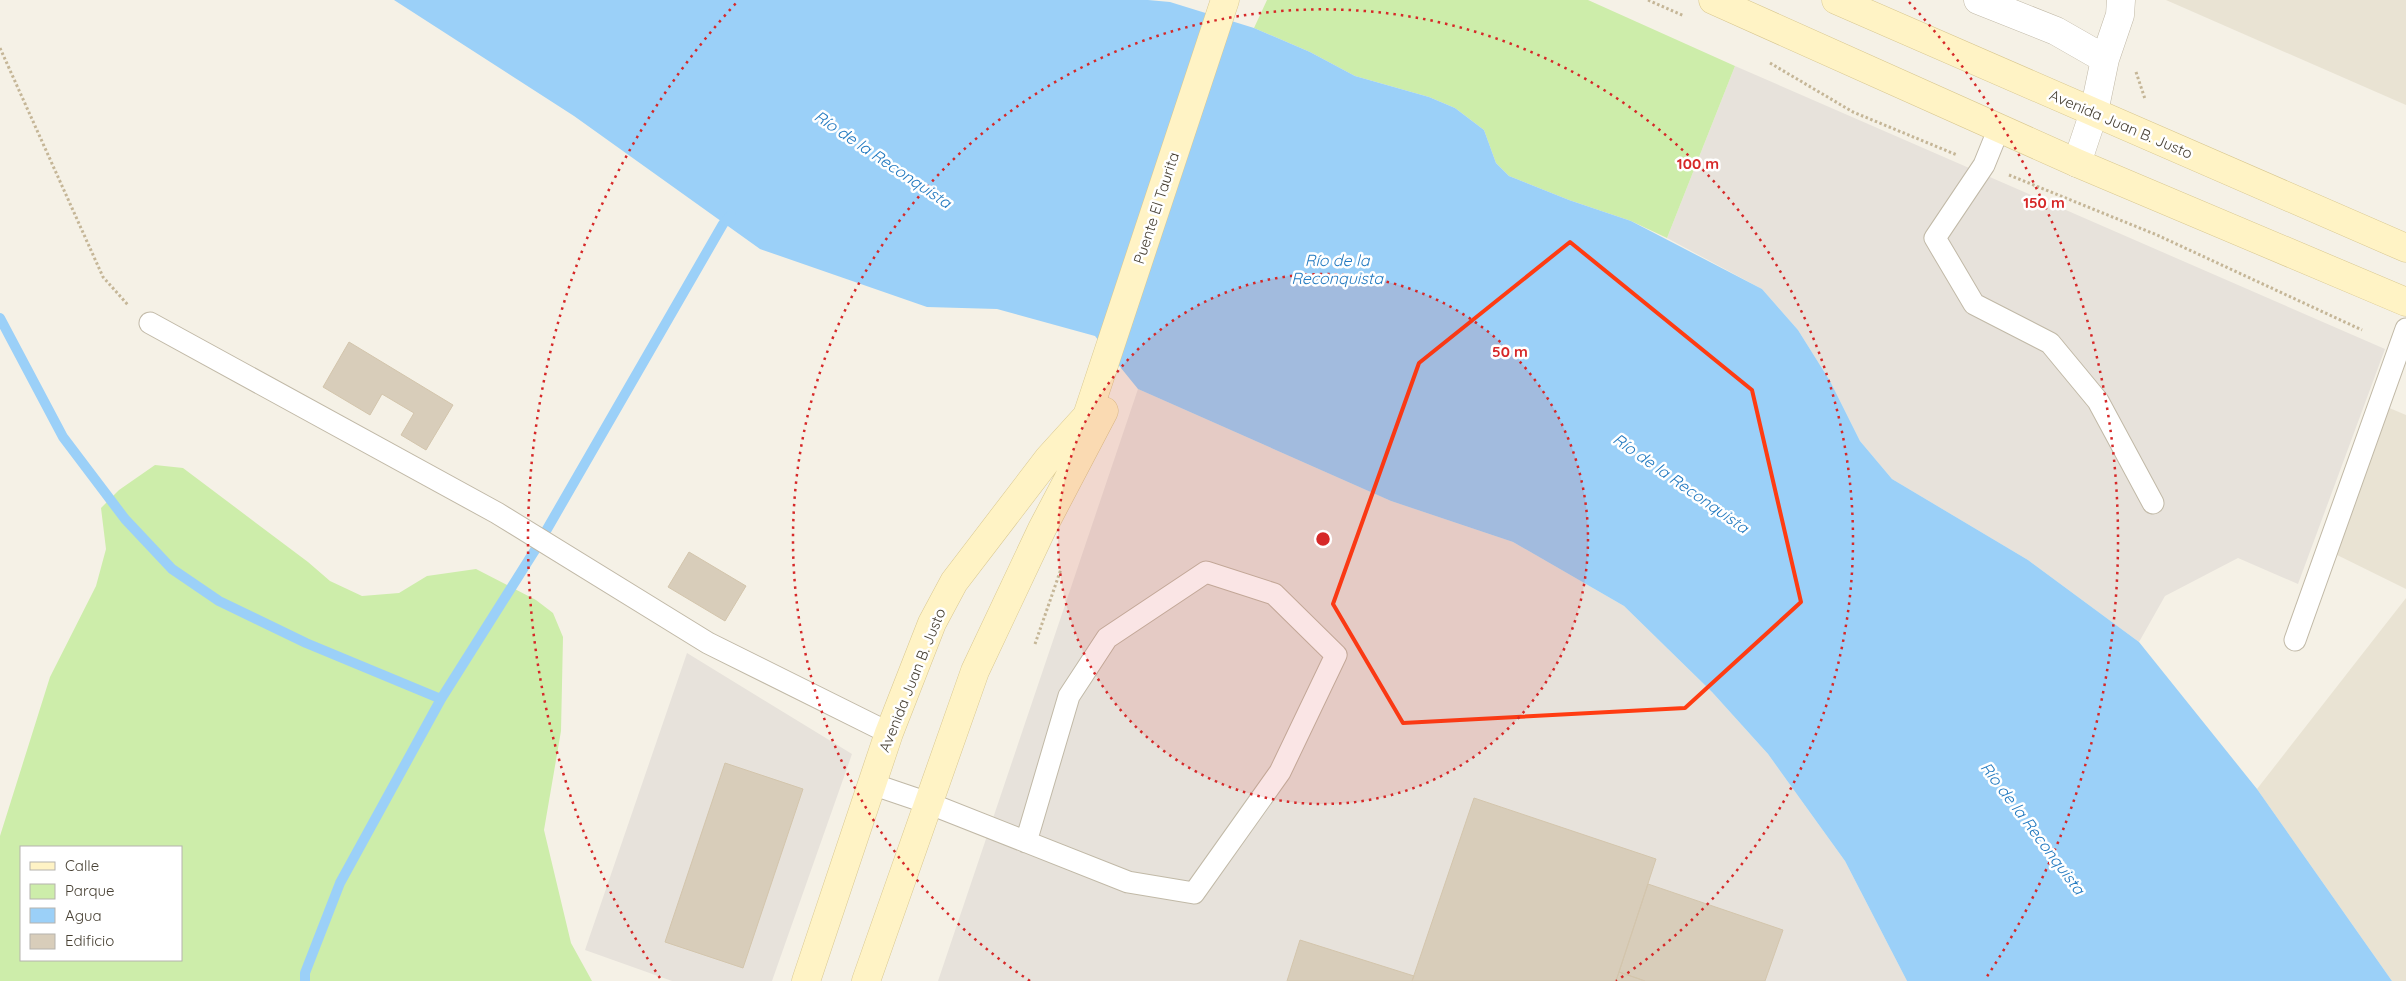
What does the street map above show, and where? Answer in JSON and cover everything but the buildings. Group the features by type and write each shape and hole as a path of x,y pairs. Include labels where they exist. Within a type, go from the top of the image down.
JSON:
{"main road":[{"name":"Puente El Taurita","path":"1094,417 1225,0"},
{"path":"866,981 976,671 1094,417 1242,0"},
{"path":"1713,0 2077,163 2406,302"},
{"name":"Avenida Juan B. Justo","path":"1836,0 2406,248"},
{"name":"Avenida Juan B. Justo","path":"806,981 889,733 932,623 954,582 1048,459 1094,417"}],"street":[{"path":"1978,0 2056,31 2105,59"},
{"path":"2077,163 2094,112 2105,59 2120,14 2121,0"}],"lane":[{"path":"2000,128 1984,165 1935,238 1974,304 2050,343 2098,401 2153,503"},
{"path":"150,323 497,513 708,643 889,733"},
{"path":"2295,640 2406,329"},
{"path":"872,784 928,803 1026,842 1128,882 1194,893 1280,772 1336,655 1274,594 1206,572 1107,638 1069,696 1026,842"}],"path":[{"path":"0,48 103,277 117,295 150,323"}],"highlighted area":[{"path":"1570,242 1752,390 1801,602 1685,708 1403,723 1333,604 1419,363"}],"shaded area":[{"path":"2166,0 2406,0 2406,105"},
{"path":"1735,66 2385,349 2298,584 2238,558 2165,596 2139,642 2028,560 1892,479 1860,441 1830,381 1798,330 1762,289 1667,238"},
{"path":"1138,389 1391,501 1513,542 1624,606 1712,692 1768,754 1845,861 1907,981 938,981"},
{"path":"2387,407 2406,415 2406,589 2333,553"},
{"path":"2406,598 2406,981 2392,981 2257,789"},
{"path":"687,653 852,754 772,981 672,981 585,950"}],"green space":[{"path":"1267,0 1588,0 1735,66 1667,238 1631,221 1569,200 1509,176 1496,163 1484,130 1455,108 1429,97 1355,76 1310,52 1254,28"},
{"path":"155,465 183,468 308,562 330,581 362,596 399,593 427,576 476,569 536,600 553,613 563,637 561,731 544,830 571,943 592,981 0,981 0,836 50,677 96,586 106,549 101,508 119,490"}],"water":[{"name":"Río de la Reconquista","path":"394,0 1148,0 1170,2 1254,28 1310,52 1355,76 1429,97 1455,108 1484,130 1496,163 1509,176 1569,200 1631,221 1762,289 1798,330 1830,381 1860,441 1892,479 2028,560 2139,642 2257,789 2392,981 1907,981 1845,861 1768,754 1712,692 1624,606 1513,542 1391,501 1138,389 1095,336 997,309 927,307 760,249 574,116"}],"waterway":[{"path":"305,981 305,973 340,883 441,699 535,550 723,224 731,215"},
{"path":"0,318 63,437 125,519 172,569 219,601 306,643 441,699"}]}
